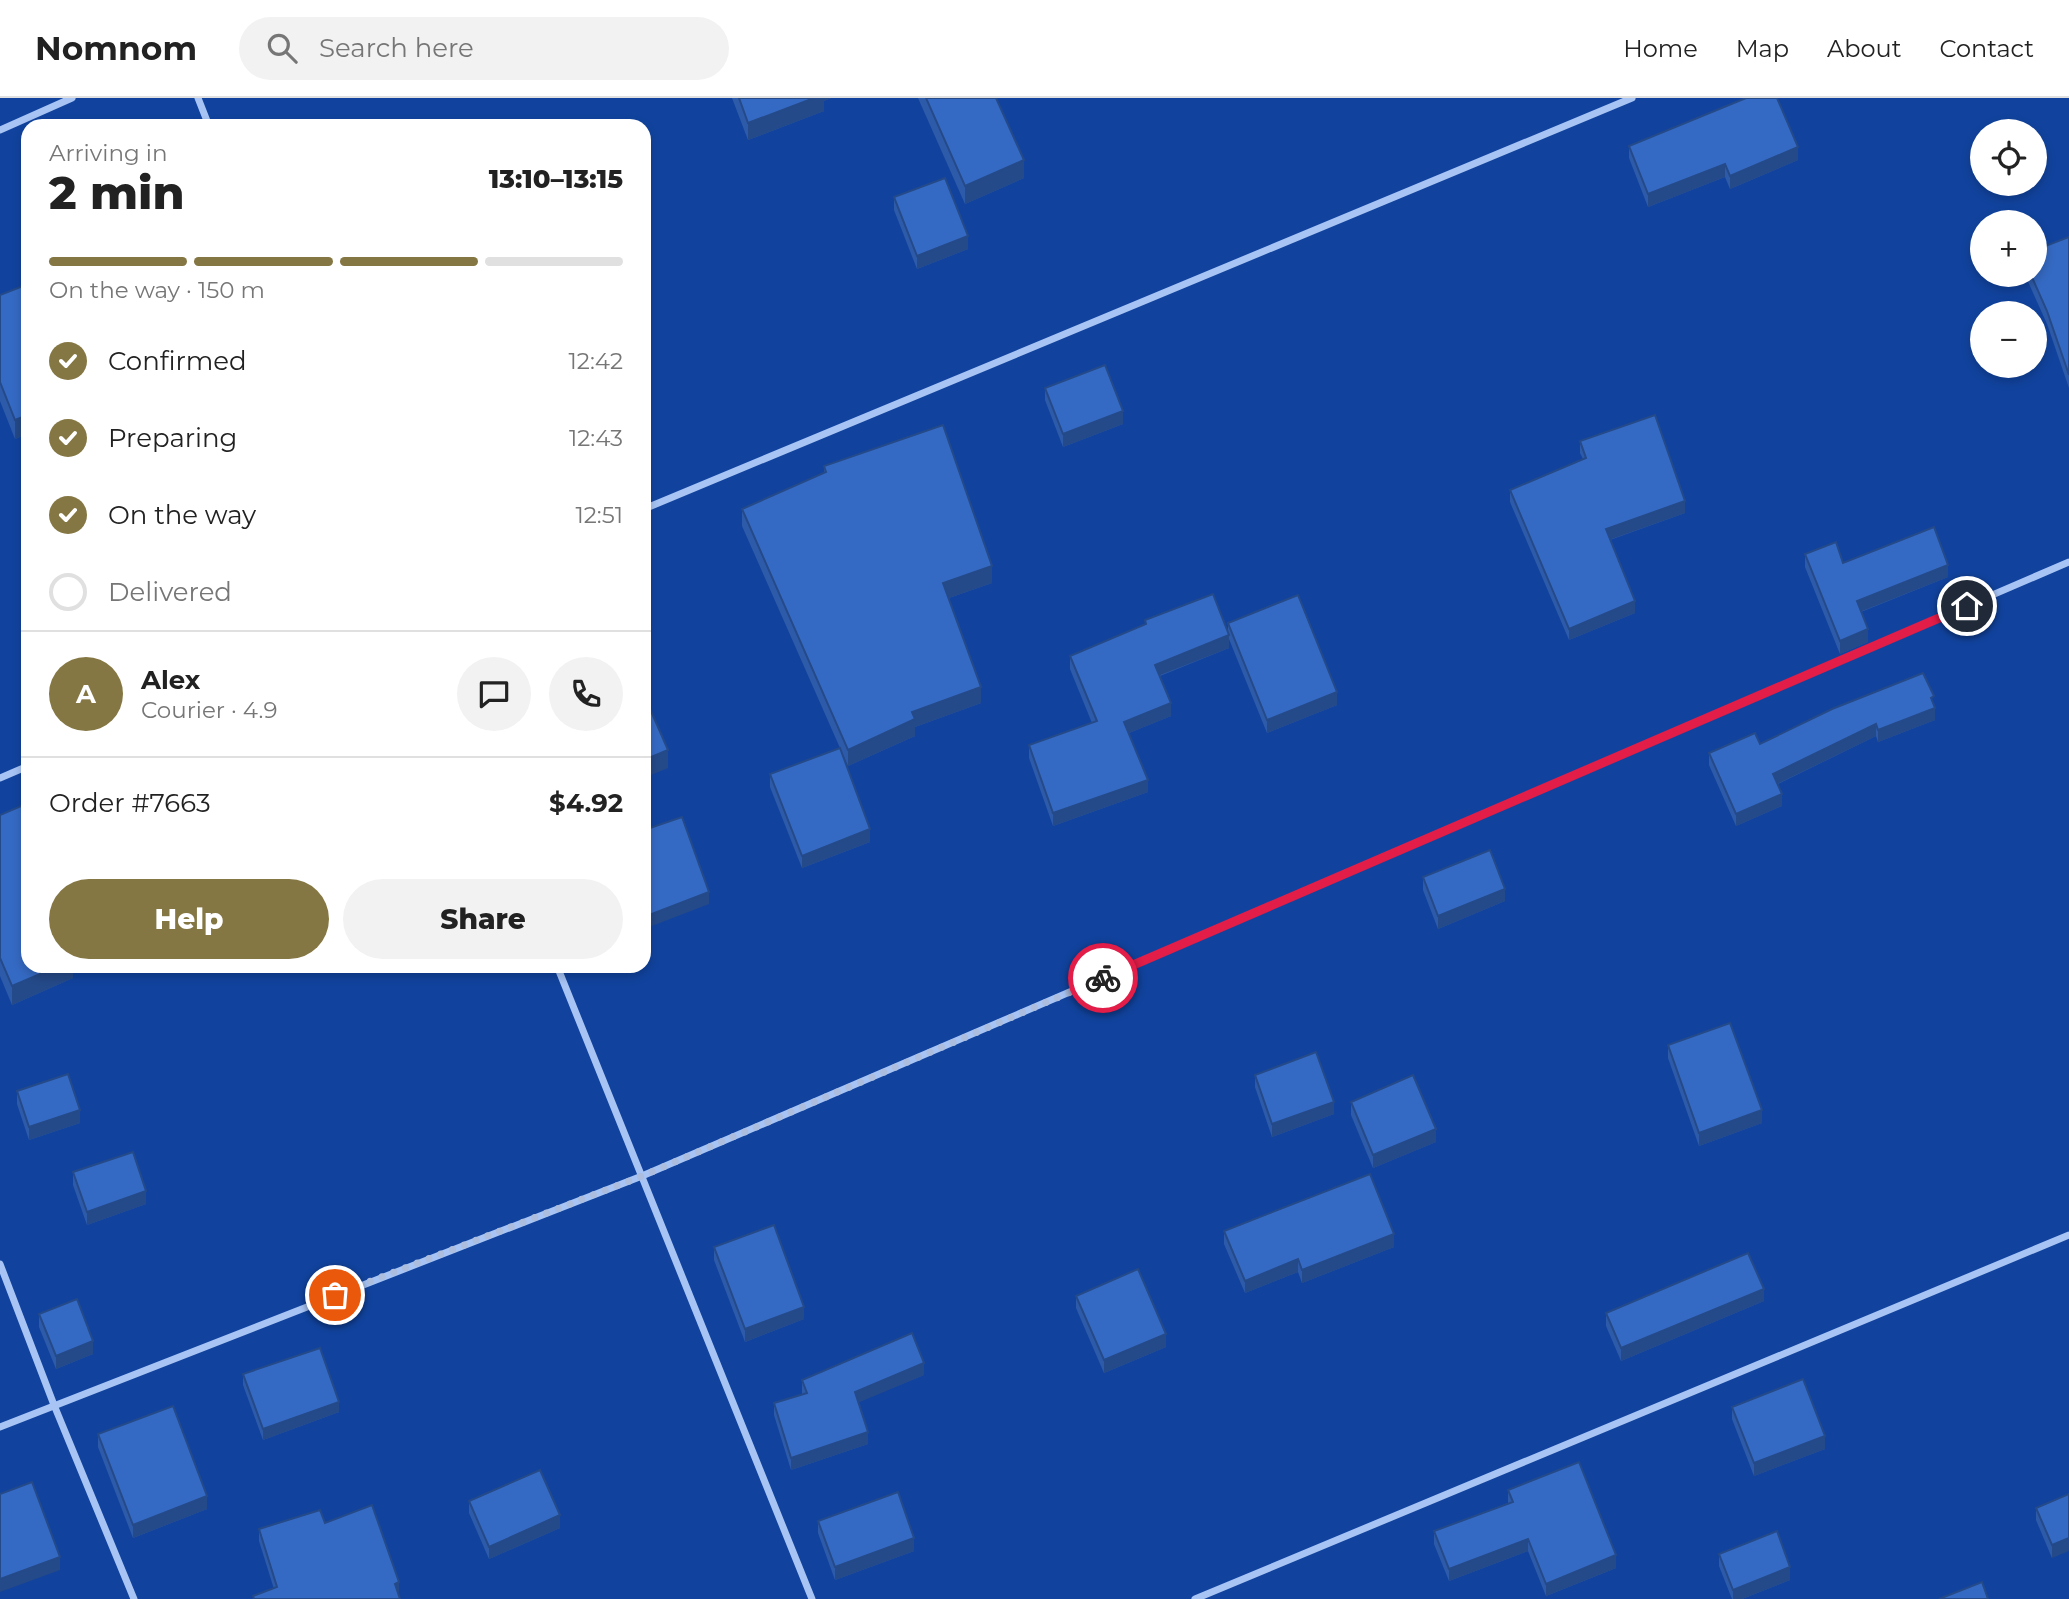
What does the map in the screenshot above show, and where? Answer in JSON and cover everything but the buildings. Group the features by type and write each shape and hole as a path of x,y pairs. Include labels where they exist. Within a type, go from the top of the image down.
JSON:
{"street":[{"path":"25,119 72,98"},
{"path":"198,98 206,119"},
{"path":"651,506 1632,98"},
{"path":"0,130 21,121"},
{"path":"0,1427 642,1176 2069,562"},
{"path":"0,778 21,769"},
{"path":"560,973 812,1599"},
{"path":"1195,1599 2069,1235"},
{"path":"0,1264 54,1405 134,1599"}],"way so far":[{"path":"335,1295 642,1176 1103,978"}],"route":[{"path":"1103,978 1967,606"}]}
